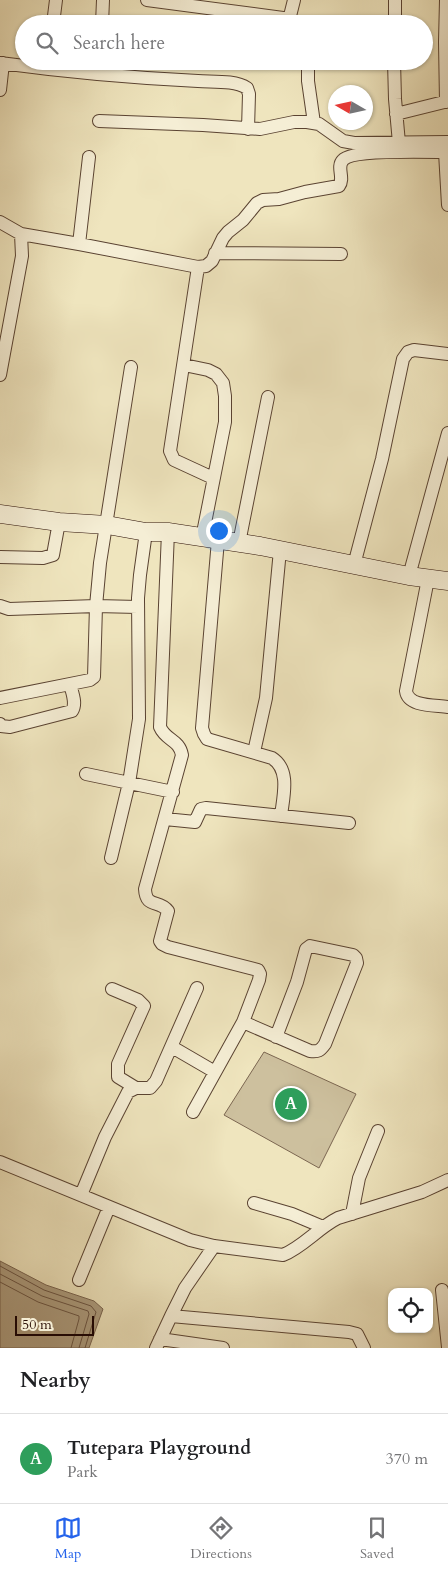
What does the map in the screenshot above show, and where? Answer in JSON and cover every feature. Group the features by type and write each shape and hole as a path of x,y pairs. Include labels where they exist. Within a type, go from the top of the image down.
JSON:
{"street":[{"path":"55,15 56,0"},
{"path":"102,15 103,0"},
{"path":"147,0 260,15"},
{"path":"290,15 294,0"},
{"path":"395,0 395,15"},
{"path":"396,114 447,101 446,0"},
{"path":"0,90 2,63 15,64"},
{"path":"118,70 243,86 247,88 248,94 248,129"},
{"path":"308,70 314,123"},
{"path":"394,70 399,144"},
{"path":"99,121 203,125 248,129 268,129 294,122 314,123 319,124 337,138 348,142 399,144 447,149"},
{"path":"447,149 448,205"},
{"path":"0,222 21,234 198,267 206,266 212,261 228,232 244,220 257,203 263,200 279,199 339,186 342,179 341,164 347,156 362,153 447,149"},
{"path":"79,244 89,157"},
{"path":"0,375 22,256 21,234"},
{"path":"215,253 341,254"},
{"path":"198,267 170,451 174,460 213,478"},
{"path":"354,565 382,459 403,359 408,352 414,350 448,354"},
{"path":"184,365 208,370 216,374 223,384 226,414 213,478 202,728 207,739 254,752 278,762 284,778 281,816"},
{"path":"0,698 90,680 94,677 96,606 100,564 132,367"},
{"path":"239,543 268,397"},
{"path":"409,576 448,433"},
{"path":"0,514 59,522 107,525 146,532 168,532 280,550 448,582"},
{"path":"0,557 43,558 53,555 59,522"},
{"path":"110,858 130,783 139,719 138,607 146,532"},
{"path":"168,532 160,727 163,734 177,744 182,756 145,889 145,897 148,901 166,908 168,911 160,941 162,944 258,970 260,974 243,1022 193,1112"},
{"path":"254,752 266,698 280,550"},
{"path":"428,579 406,691 410,700 416,703 448,707"},
{"path":"0,606 9,609 96,606 138,607"},
{"path":"0,724 1,726 10,727 72,712 74,703 70,684"},
{"path":"86,774 173,792"},
{"path":"165,819 195,822 201,808 206,808 349,823"},
{"path":"243,1022 276,1037 310,1050 316,1052 321,1050 357,963 353,955 310,946 306,949 295,987 276,1037"},
{"path":"81,1195 105,1136 128,1092 136,1088 150,1088 156,1081 197,988"},
{"path":"112,989 138,1000 144,1006 118,1064 117,1071 118,1076 136,1088"},
{"path":"172,1047 214,1072"},
{"path":"352,1214 359,1178 378,1131"},
{"path":"0,1162 175,1235 214,1246 283,1255 291,1252 338,1218 422,1192 448,1180"},
{"path":"254,1203 292,1214 323,1227"},
{"path":"79,1280 109,1207"},
{"path":"214,1246 185,1288 158,1344 223,1348"},
{"path":"442,1290 448,1347"},
{"path":"171,1316 349,1332 358,1334 364,1348"}],"shaded area":[{"path":"264,1052 356,1094 319,1168 224,1115"}],"water":[{"path":"0,1261 46,1285 94,1301 103,1309 89,1348 0,1348"}],"place":[{"name":"Tutepara Playground","path":"291,1104"}]}
